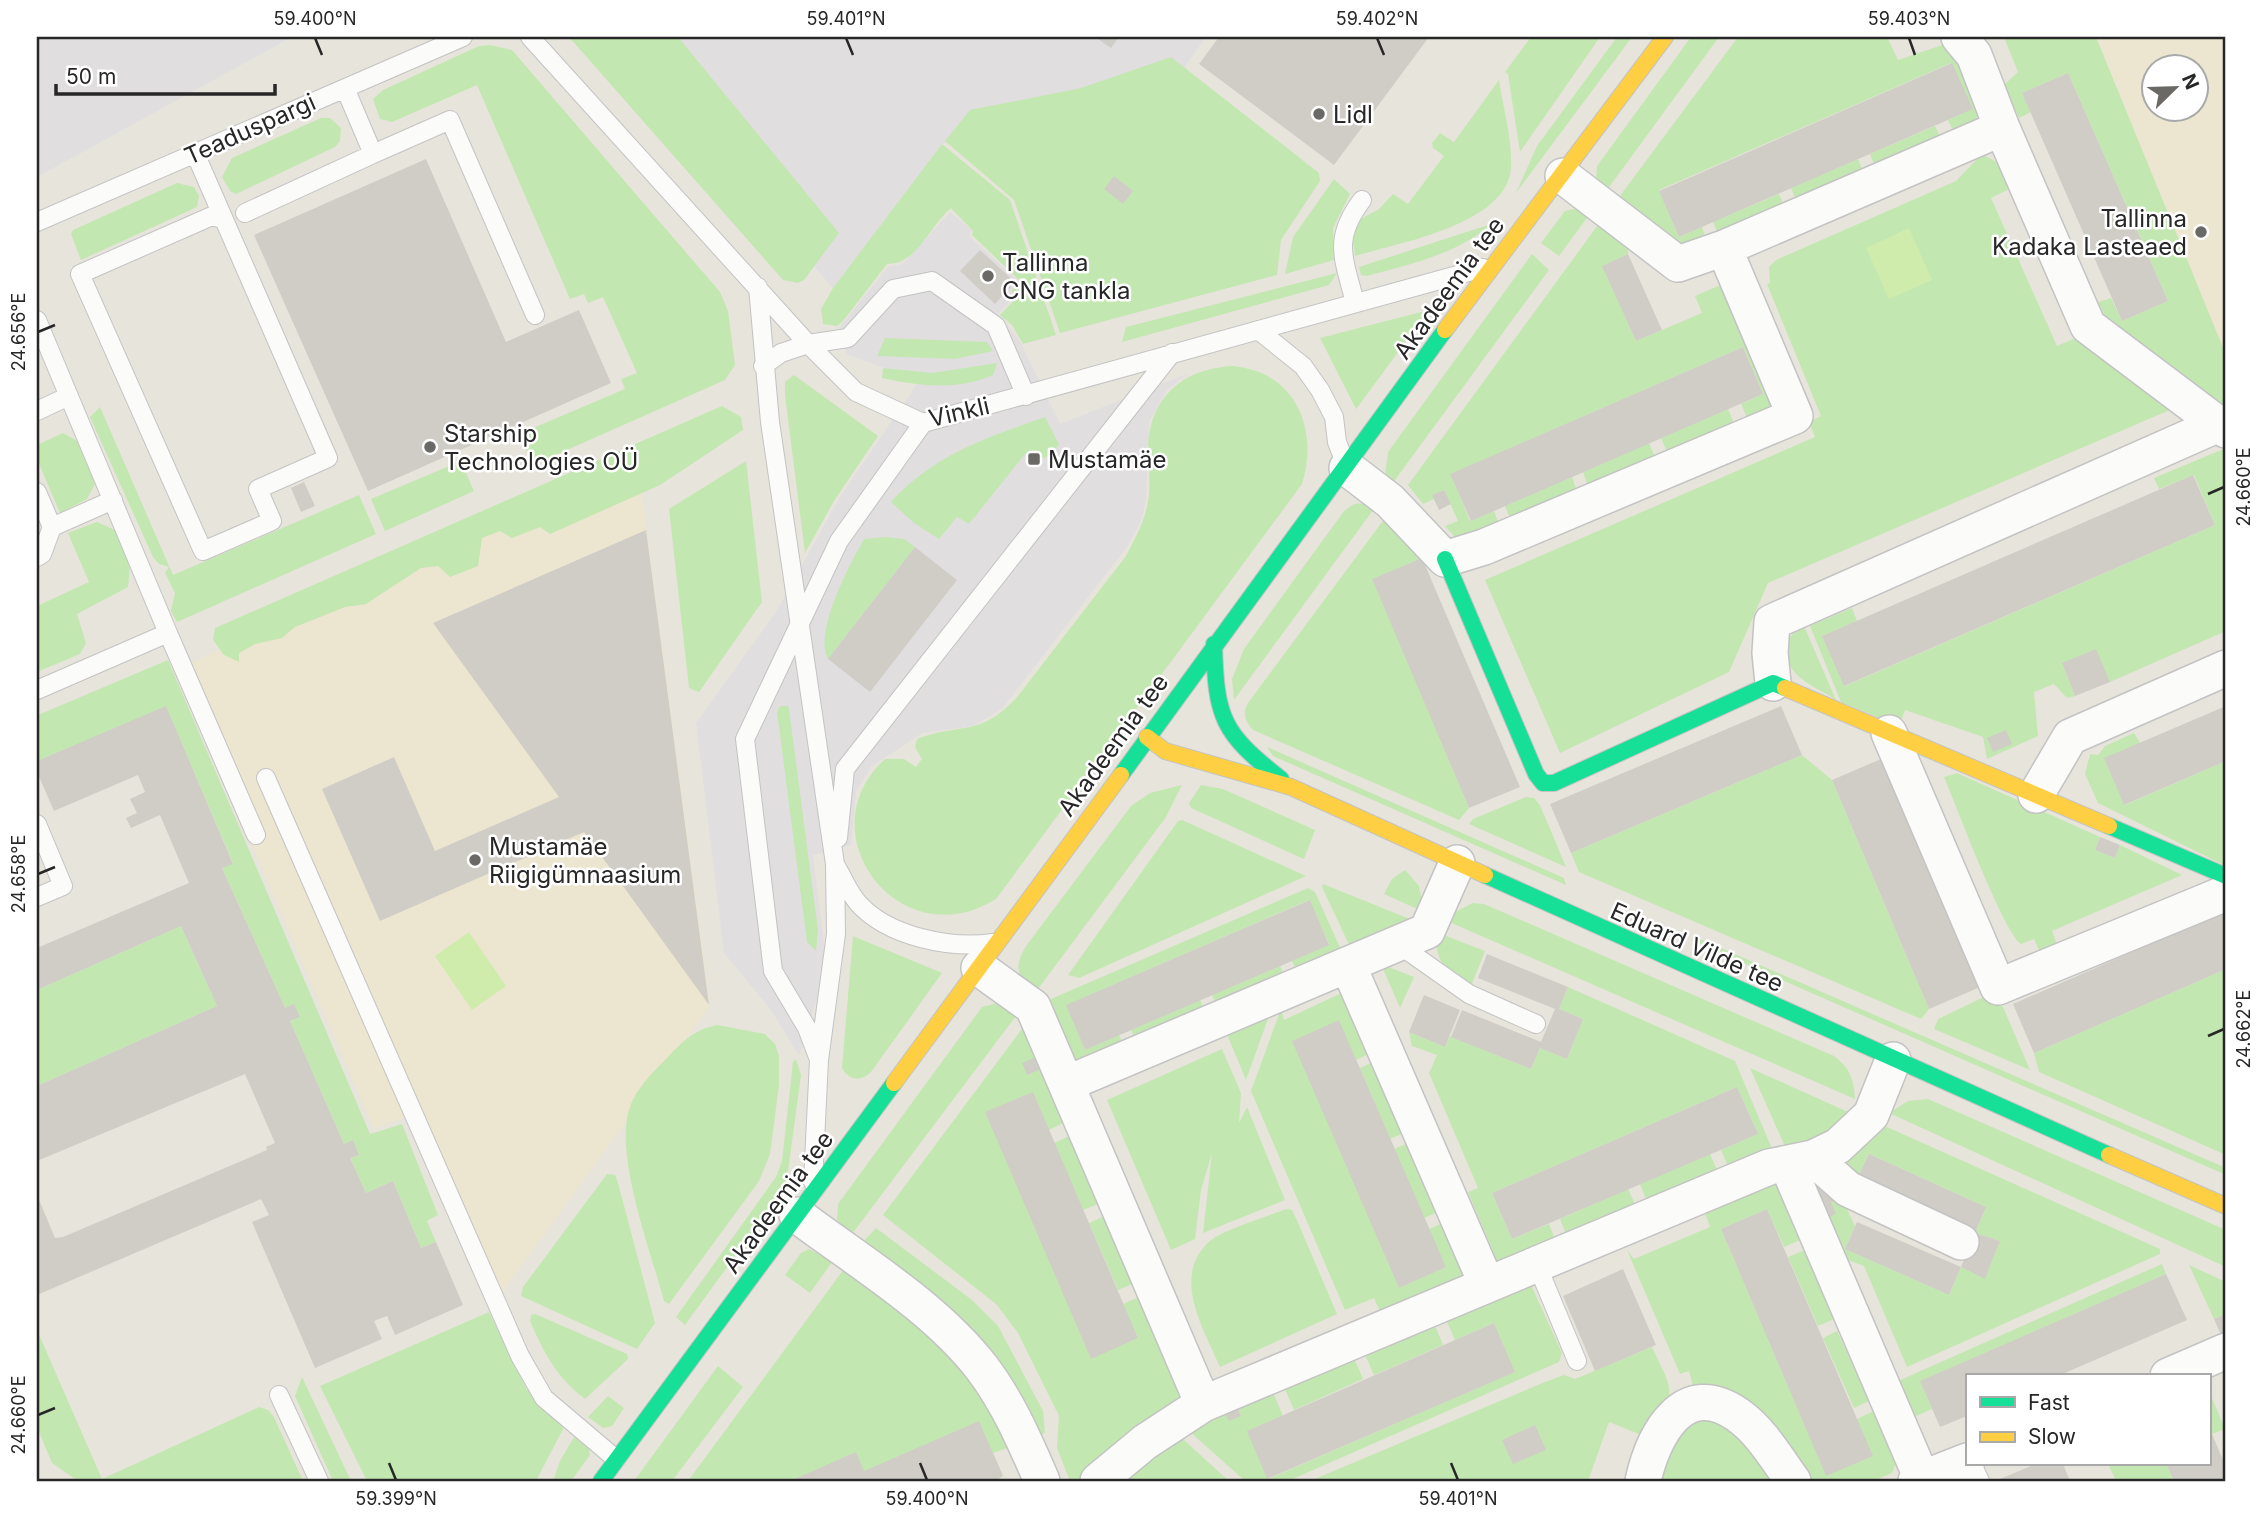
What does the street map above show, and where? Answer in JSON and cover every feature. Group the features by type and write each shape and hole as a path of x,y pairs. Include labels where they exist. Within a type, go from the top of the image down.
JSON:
{"street":[{"name":"Akadeemia tee","path":"601,1481 1214,644 1347,468 1490,267 1563,176 1664,37"},
{"path":"1773,683 1770,653 1772,622 2222,427 2088,326 2002,128 1974,55 1959,37"},
{"path":"1563,176 1678,264 1724,248 2002,128"},
{"path":"1445,559 1484,547 1795,416 1724,248"},
{"path":"1347,468 1390,501 1445,559 1536,774 1543,783 1554,783 1773,683 2226,876"},
{"path":"1214,644 1215,684 1220,720 1234,742 1291,787"},
{"path":"2036,795 2070,737 2226,668"},
{"path":"1889,733 1998,987 2226,893"},
{"name":"Eduard Vilde tee","path":"1147,737 1165,751 1291,787 1893,1060 2226,1206"},
{"path":"1066,1084 1427,931 1457,863"},
{"path":"988,955 1033,1007 1203,1404"},
{"path":"1348,965 1487,1284"},
{"path":"1098,1481 1146,1442 1203,1404 1769,1167 1800,1161 1838,1146 1871,1115 1893,1060"},
{"path":"1800,1161 1848,1189 1961,1242"},
{"path":"1800,1161 1919,1480 1966,1461"},
{"path":"805,1203 961,1343 1002,1396 1041,1481"},
{"path":"2173,1374 2226,1352"},
{"path":"1643,1481 1649,1452 1674,1412 1684,1406 1710,1404 1738,1414 1762,1439 1793,1481"}],"lane":[{"name":"Teaduspargi","path":"37,222 463,37"},
{"name":"Vinkli","path":"530,37 808,344 856,391 892,411 923,423 1490,267"},
{"path":"345,88 373,154"},
{"path":"244,213 450,120 535,315"},
{"path":"195,153 328,458 258,489 272,521 203,551 80,274 212,216 223,219"},
{"path":"1355,303 1343,242 1346,221 1362,200"},
{"path":"763,366 781,353 808,344 848,338 893,289 932,281 996,326 1027,396"},
{"path":"758,287 763,366 835,864 859,904 905,932 936,942 969,946 988,955"},
{"path":"37,320 256,835"},
{"path":"1258,330 1303,366 1320,390 1334,417 1337,442 1347,468"},
{"path":"805,1203 836,934 835,864 845,769 1172,353"},
{"path":"37,411 69,396"},
{"path":"820,1060 807,1028 773,971 745,739 839,541 923,423"},
{"path":"37,492 52,527 42,554 37,557"},
{"path":"52,527 113,500"},
{"path":"37,690 168,633"},
{"path":"266,778 520,1356 544,1398 617,1460"},
{"path":"37,824 63,886 37,897"},
{"path":"1398,944 1469,994 1536,1024"},
{"path":"1537,1265 1577,1361"},
{"path":"279,1395 319,1481"}],"shaded area":[{"path":"37,37 292,37 37,177"},
{"path":"609,37 1206,37 1184,68 982,134 942,144 833,288"},
{"name":"Tallinna Kadaka Lasteaed","path":"2096,37 2226,37 2226,355"},
{"path":"950,212 972,230 969,236 1018,281 1010,291 1015,297 998,314 1021,343 1060,424 1189,373 1167,390 1149,422 1146,499 1141,521 1126,548 1002,709 973,726 922,733 871,767 856,791 851,845 813,855 827,968 799,1055 771,1010 724,953 696,723 776,612 840,497 919,381 847,354 838,329 888,267 903,264"},
{"name":"Mustamäe Riigigümnaasium","path":"638,466 710,1006 490,1309 407,1116 374,1129 176,669"}],"green space":[{"path":"569,37 678,37 839,233 804,280 798,283 783,280"},
{"path":"1531,37 1600,37 1520,152 1508,74 1505,72"},
{"path":"1617,37 1632,37 1516,193 1537,146"},
{"path":"1691,37 1719,37 1604,194 1596,180 1597,166"},
{"path":"1738,37 1887,37 1898,60 1948,43 1956,44 1982,111 1970,125 1954,133 1948,120 1972,109 1951,63 1659,190 1679,237 1702,227 1706,239 1675,249 1614,204"},
{"path":"2004,37 2096,37 2226,355 2226,417 2109,324 2098,302 2111,298 2122,321 2168,301 2068,73 2022,93 2031,112 2019,118 2004,85 2018,72"},
{"path":"490,45 512,50 720,292 728,311 735,365 725,380 533,465 519,434 625,389 621,379 637,373 603,297 588,303 584,294 570,299 477,85 392,122 380,119 373,99 383,90 479,46"},
{"path":"1171,57 1319,173 1320,181 1281,240 1277,275 1060,333 1014,200 945,141 970,110 1081,88"},
{"path":"1499,80 1511,155 1506,186 1492,203 1473,217 1423,237 1355,256 1353,239 1359,220 1379,209 1393,194 1408,204 1444,156 1433,148 1432,143 1440,133 1454,142"},
{"path":"321,118 330,118 341,128 340,141 335,147 236,194 230,191 222,177 232,158"},
{"path":"1935,126 1940,137 1875,167 1870,154"},
{"path":"942,144 1010,200 1056,335 1023,344 1012,325 1000,315 1017,297 1011,291 1020,281 972,235 973,231 951,208 907,258 887,264 843,321 837,326 823,324 821,309 833,288"},
{"path":"1981,155 2001,166 2013,187 1991,198 2057,346 2083,335 2179,406 1768,583 1729,672 1560,753 1485,580 1815,437 1809,422 1821,416 1767,284 1770,283 1769,267 1776,260 1956,181"},
{"path":"1858,159 1863,172 1796,200 1791,188"},
{"path":"1334,179 1350,194 1333,228 1334,260 1285,274 1293,237"},
{"path":"177,183 194,187 199,196 197,207 81,260 71,234 73,230"},
{"path":"1779,194 1786,210 1718,234 1713,222"},
{"path":"1583,207 1592,211 1559,256 1541,243 1565,211"},
{"path":"1603,218 1628,246 1628,254 1603,266 1636,341 1702,313 1695,296 1730,281 1773,403 1766,413 1748,420 1741,404 1763,394 1743,347 1451,474 1470,521 1494,511 1500,527 1457,539 1445,526 1458,521 1444,490 1423,504 1408,485"},
{"path":"1491,224 1448,251 1367,276 1361,275 1359,267"},
{"path":"1909,228 1932,280 1889,299 1866,248"},
{"path":"1532,254 1549,270 1392,484 1385,474 1388,452"},
{"path":"1337,273 1329,285 1122,342 1126,327"},
{"path":"1429,310 1357,408 1356,409 1320,338"},
{"path":"885,338 987,342 993,351 955,359 877,356"},
{"path":"997,363 993,375 952,385 924,385 882,378 883,368 932,373"},
{"path":"1233,366 1273,379 1287,391 1297,407 1304,424 1307,443 1302,484 996,899 960,913 927,913 897,901 874,879 859,852 855,821 863,789 885,759 904,759 916,767 922,759 915,747 917,739 981,724 1005,709 1018,696 1126,556 1137,534 1148,503 1149,435 1159,406 1177,384 1189,377 1203,371"},
{"path":"794,375 878,436 834,501 805,553 785,395 785,382"},
{"path":"722,406 741,417 743,430 660,485 550,534 540,527 512,538 500,531 482,538 478,566 450,577 438,566 421,568 366,604 345,607 295,627 282,638 255,644 239,653 239,662 224,655 213,640 215,628"},
{"path":"100,407 173,575 359,495 376,534 177,622 171,611 175,593 165,573 169,567 159,564 153,557 90,417"},
{"path":"1728,409 1735,426 1668,454 1661,438"},
{"path":"1045,417 1059,444 1053,453 1044,458 1025,454 969,524 957,517 939,539 914,523 891,502 925,472 962,449"},
{"path":"63,433 77,441 95,484 87,499 60,513 37,459 37,445"},
{"path":"1649,443 1656,460 1589,489 1583,472"},
{"path":"2226,448 2226,631 2110,682 2062,663 2075,696 2067,698 2054,684 2034,692 2038,736 1987,759 1983,737 1905,710 1899,726 1841,702 1810,626 1852,608 1857,621 1822,636 1845,686 2215,525 2194,475 2159,489 2154,478"},
{"path":"461,461 474,491 385,531 371,499"},
{"path":"746,461 762,602 699,692 689,688 669,509"},
{"path":"1572,477 1578,494 1512,523 1505,506"},
{"path":"1367,503 1376,506 1234,700 1232,679 1244,649 1344,511 1354,504"},
{"path":"1388,514 1422,558 1373,579 1469,808 1459,820 1253,730 1245,717 1248,703"},
{"path":"97,522 115,530 130,565 128,587 77,614 86,643 80,654 37,672 37,606 89,582 68,533"},
{"path":"864,539 904,539 915,547 828,659 825,633 835,598 850,564"},
{"path":"1804,626 1836,700 1804,681 1788,661 1789,639"},
{"path":"168,660 370,1134 402,1124 438,1215 427,1221 436,1242 421,1248 393,1181 366,1193 350,1158 359,1155 353,1141 344,1144 290,1021 299,1017 294,1005 285,1008 222,868 233,863 166,707 37,761 38,715"},
{"path":"780,706 788,706 789,709 818,930 816,951 807,942 777,712"},
{"path":"2134,733 2140,743 2106,758 2125,805 2226,761 2226,866 2098,803 2085,774 2090,754 2098,755 2105,746"},
{"path":"1267,747 1564,878 1566,885 1273,756"},
{"path":"1802,755 1832,780 1929,1009 1921,1019 1579,872 1571,853"},
{"path":"1957,773 2100,837 2095,850 2115,858 2120,845 2182,875 2052,931 2060,952 2043,959 2034,939 2021,944 2003,917 1944,777"},
{"path":"1182,785 1166,817 1035,993 1019,972 1019,960 1026,946 1131,806 1150,793"},
{"path":"1201,785 1223,789 1315,830 1304,859 1191,808 1189,803"},
{"path":"1526,797 1534,798 1540,805 1566,867 1469,824 1473,819"},
{"path":"1182,820 1306,876 1079,978 1068,975 1178,821"},
{"path":"1405,870 1419,886 1424,912 1384,894 1392,879"},
{"path":"1323,884 1417,922 1352,951 1322,887"},
{"path":"1308,888 1315,892 1342,952 1299,976 1292,961 1329,944 1309,900 1067,1005 1085,1050 1119,1035 1126,1051 1074,1063 1045,1008 1051,999"},
{"path":"1473,903 1484,904 1834,1056 1850,1074 1855,1099 1447,921 1453,913"},
{"path":"181,926 217,1006 37,1086 37,990"},
{"path":"469,932 506,986 472,1010 435,956"},
{"path":"1441,934 1485,951 1471,986 1443,964 1436,942"},
{"path":"853,936 942,973 871,1072 859,1079 848,1076 842,1068"},
{"path":"1698,938 2226,1168 2226,1175 1700,944"},
{"path":"1381,964 1414,977 1400,1008"},
{"path":"1280,966 1287,981 1219,1011 1212,995"},
{"path":"2226,969 2226,1155 2039,1072 2034,1053"},
{"path":"1568,987 1735,1061 1775,1156 1731,1174 1721,1150 1758,1134 1737,1087 1492,1193 1512,1239 1549,1224 1558,1247 1498,1264 1490,1260 1493,1251 1468,1192 1478,1188 1429,1073 1437,1055 1412,1046 1409,1032 1445,1047 1450,1036 1531,1069 1540,1048 1567,1059 1583,1019 1559,1009"},
{"path":"1350,989 1377,1050 1356,1060 1339,1021 1293,1041 1400,1287 1446,1267 1429,1229 1450,1220 1470,1275 1383,1318 1374,1298 1345,1310 1251,1091 1281,1009 1284,1020"},
{"path":"1986,996 2003,1007 2030,1070 1934,1029 1938,1019"},
{"path":"1200,1000 1206,1015 1138,1045 1131,1030"},
{"path":"1001,1002 1019,1012 852,1234 837,1220 838,1204 982,1007"},
{"path":"1273,1005 1246,1080 1224,1027"},
{"path":"717,1025 765,1034 775,1044 779,1056 779,1085 770,1154 759,1181 669,1304 664,1301 636,1203 626,1149 626,1126 633,1100 650,1076 688,1038"},
{"path":"1025,1025 1071,1119 1049,1130 1091,1358 1138,1338 1123,1304 1146,1294 1183,1401 1087,1481 1070,1481 1057,1448 1059,1416 1018,1333 996,1304 883,1215"},
{"path":"1222,1049 1241,1093 1239,1123 1247,1107 1285,1200 1203,1233 1212,1153 1201,1190 1195,1239 1171,1250 1107,1100"},
{"path":"796,1059 801,1075 786,1186 685,1325 676,1317 776,1177 782,1161 793,1062"},
{"path":"1380,1059 1411,1130 1390,1139 1360,1068"},
{"path":"1750,1068 1848,1112 1844,1120 1830,1132 1787,1151"},
{"path":"1928,1099 2226,1230 2226,1267 1889,1113 1908,1101"},
{"path":"1878,1123 2160,1249 2160,1254 1907,1367 1864,1266 1834,1255 1803,1167 1836,1186 1855,1226 1845,1249 1949,1295 1961,1267 1985,1278 2000,1241 1975,1233 1986,1207 1869,1154 1857,1179 1846,1167 1850,1156"},
{"path":"1076,1133 1106,1201 1083,1210 1054,1143"},
{"path":"1415,1140 1445,1209 1424,1218 1394,1149"},
{"path":"1710,1154 1721,1179 1650,1209 1640,1184"},
{"path":"1775,1173 1809,1236 1784,1247 1767,1209 1721,1229 1826,1475 1857,1419 1882,1407 1897,1461 1892,1473 1873,1481 1801,1481 1694,1390 1689,1371 1680,1374 1627,1250 1634,1259 1710,1227 1702,1205"},
{"path":"607,1174 615,1175 618,1183 655,1323 637,1349 521,1296 523,1287"},
{"path":"1628,1189 1639,1213 1569,1242 1560,1219"},
{"path":"1286,1209 1292,1210 1296,1218 1337,1314 1220,1367 1194,1303 1192,1270 1198,1255 1216,1237"},
{"path":"1111,1213 1140,1281 1118,1290 1089,1223"},
{"path":"876,1228 972,1300 998,1326 1043,1411 1045,1432 1041,1436 861,1244"},
{"path":"809,1249 832,1262 810,1293 785,1275 801,1253"},
{"path":"1805,1250 1834,1319 1818,1326 1788,1257"},
{"path":"2162,1264 2166,1274 1921,1381 1932,1409 1905,1421 1889,1385"},
{"path":"2189,1265 2226,1282 2226,1319 2224,1315 2214,1319"},
{"path":"844,1269 923,1326 956,1358 1013,1446 993,1453 1003,1476 996,1481 688,1481"},
{"path":"1526,1282 1532,1287 1562,1353 1559,1362 1288,1481 1245,1481 1189,1431 1217,1406 1241,1416 1235,1399 1270,1385 1283,1416 1268,1479 1514,1372 1494,1323 1455,1340 1445,1317"},
{"path":"489,1312 526,1388 564,1427 536,1481 367,1481 320,1386"},
{"path":"535,1314 627,1354 628,1359 585,1399 559,1374 546,1354 530,1321 531,1315"},
{"path":"1432,1318 1443,1345 1374,1375 1362,1348"},
{"path":"37,1330 102,1479 259,1407 268,1410 274,1417 303,1481 78,1481 52,1463 37,1427"},
{"path":"1837,1331 1869,1401 1854,1408 1823,1338"},
{"path":"1652,1347 1668,1384 1668,1399 1664,1408 1646,1433 1639,1434 1609,1422 1588,1481 1310,1481 1545,1382 1564,1375 1575,1379"},
{"path":"1351,1351 1363,1379 1294,1410 1281,1380"},
{"path":"718,1366 743,1387 672,1481 634,1481"},
{"path":"302,1377 351,1481 333,1481 295,1396"},
{"path":"2210,1393 2225,1429 2212,1434 2210,1429"},
{"path":"608,1396 624,1408 612,1426 603,1428 588,1417"},
{"path":"1715,1413 1782,1481 1654,1481 1680,1425"},
{"path":"1174,1431 1229,1481 1114,1481"},
{"path":"574,1437 589,1448 590,1455 571,1481 553,1481 560,1461"},
{"path":"2109,1466 2167,1466 2174,1481 2116,1481"}],"building":[{"path":"1095,37 1119,37 1111,48"},
{"name":"Lidl","path":"1219,37 1429,37 1334,165 1199,64"},
{"path":"1952,63 1973,109 1679,237 1659,191"},
{"path":"2068,73 2168,301 2122,321 2022,93"},
{"path":"426,159 506,342 579,310 611,383 368,491 254,235"},
{"path":"1114,176 1133,191 1123,204 1104,189"},
{"name":"Tallinna CNG tankla","path":"980,250 1015,282 995,304 960,271"},
{"path":"1628,254 1662,330 1636,341 1602,266"},
{"path":"1743,347 1763,394 1471,521 1450,474"},
{"path":"2193,475 2215,525 1844,686 1822,636"},
{"path":"304,482 315,506 301,512 291,488"},
{"path":"1444,490 1451,504 1439,510 1432,495"},
{"name":"Mustamäe Riigigümnaasium","path":"646,530 709,1005 584,832 380,921 322,789 394,757 435,851 559,797 433,623"},
{"path":"915,547 957,580 870,692 828,659"},
{"path":"1422,558 1520,787 1469,808 1372,579"},
{"path":"2096,649 2110,682 2075,696 2062,663"},
{"path":"166,706 233,864 222,868 285,1008 294,1004 300,1017 290,1021 344,1144 353,1140 359,1155 350,1158 366,1193 393,1181 421,1248 436,1242 463,1305 395,1335 387,1316 374,1321 382,1339 315,1368 252,1222 269,1215 261,1199 37,1295 37,1195 55,1238 63,1237 267,1150 266,1147 275,1143 245,1074 37,1161 37,1086 217,1006 181,926 37,990 37,948 189,883 160,815 131,828 126,818 137,813 130,799 145,792 138,775 54,811 37,772 37,761"},
{"path":"1781,706 1802,755 1571,853 1550,804"},
{"path":"2226,706 2226,761 2124,805 2104,758"},
{"path":"2006,730 2012,744 1993,752 1987,738"},
{"path":"1881,759 1978,988 1929,1009 1832,780"},
{"path":"2100,837 2120,845 2115,858 2095,850"},
{"path":"1310,900 1329,945 1085,1050 1066,1005"},
{"path":"2226,911 2226,969 2034,1053 2013,1004"},
{"path":"1487,954 1568,987 1559,1009 1583,1019 1567,1059 1540,1048 1531,1069 1451,1037 1462,1010 1541,1042 1555,1009 1478,978"},
{"path":"1424,995 1460,1010 1445,1047 1409,1032"},
{"path":"1339,1020 1446,1267 1399,1288 1292,1041"},
{"path":"1034,1058 1039,1070 1027,1075 1022,1063"},
{"path":"1737,1087 1758,1134 1512,1239 1492,1193"},
{"path":"1033,1092 1138,1338 1091,1359 985,1112"},
{"path":"1869,1154 1986,1207 1975,1233 1857,1179"},
{"path":"1829,1185 1836,1200 1831,1202 1836,1214 1825,1219 1820,1207 1825,1205 1817,1190"},
{"path":"1767,1209 1873,1456 1826,1476 1721,1229"},
{"path":"1857,1222 1961,1267 1949,1295 1845,1249"},
{"path":"1975,1233 2000,1241 1985,1279 1961,1267"},
{"path":"1623,1269 1656,1345 1595,1371 1563,1296"},
{"path":"2166,1274 2187,1320 2063,1374 1966,1374 1966,1416 1940,1427 1920,1381"},
{"path":"2224,1315 2226,1332 2221,1335 2214,1319"},
{"path":"1494,1323 1515,1372 1267,1479 1247,1431"},
{"path":"1236,1404 1241,1416 1229,1421 1224,1410"},
{"path":"979,1421 1003,1476 993,1481 790,1481 856,1452 864,1471"},
{"path":"1535,1425 1546,1450 1513,1464 1502,1440"},
{"path":"2210,1429 2226,1467 2226,1481 2174,1481 2167,1466 2210,1466"},
{"path":"2031,1466 2064,1466 2070,1481 1995,1481"}],"traffic: fast":[{"path":"1121,775 1445,330"},
{"path":"1445,559 1536,774 1543,783 1554,783 1773,683 1785,688"},
{"path":"1214,644 1217,690 1226,722 1246,749 1281,779"},
{"path":"2109,826 2226,876"},
{"path":"1485,875 2109,1155"},
{"path":"601,1481 894,1083"}],"traffic: slow":[{"path":"1445,330 1665,37"},
{"path":"1785,688 2109,826"},
{"path":"1147,737 1165,751 1291,787 1485,875"},
{"path":"894,1083 1121,775"},
{"path":"2109,1155 2226,1206"}],"place":[{"name":"Lidl","path":"1319,114"},
{"name":"Tallinna Kadaka Lasteaed","path":"2201,232"},
{"name":"Tallinna CNG tankla","path":"988,276"},
{"name":"Starship Technologies OÜ","path":"430,447"},
{"name":"Mustamäe","path":"1034,459"},
{"name":"Mustamäe Riigigümnaasium","path":"475,860"}]}
